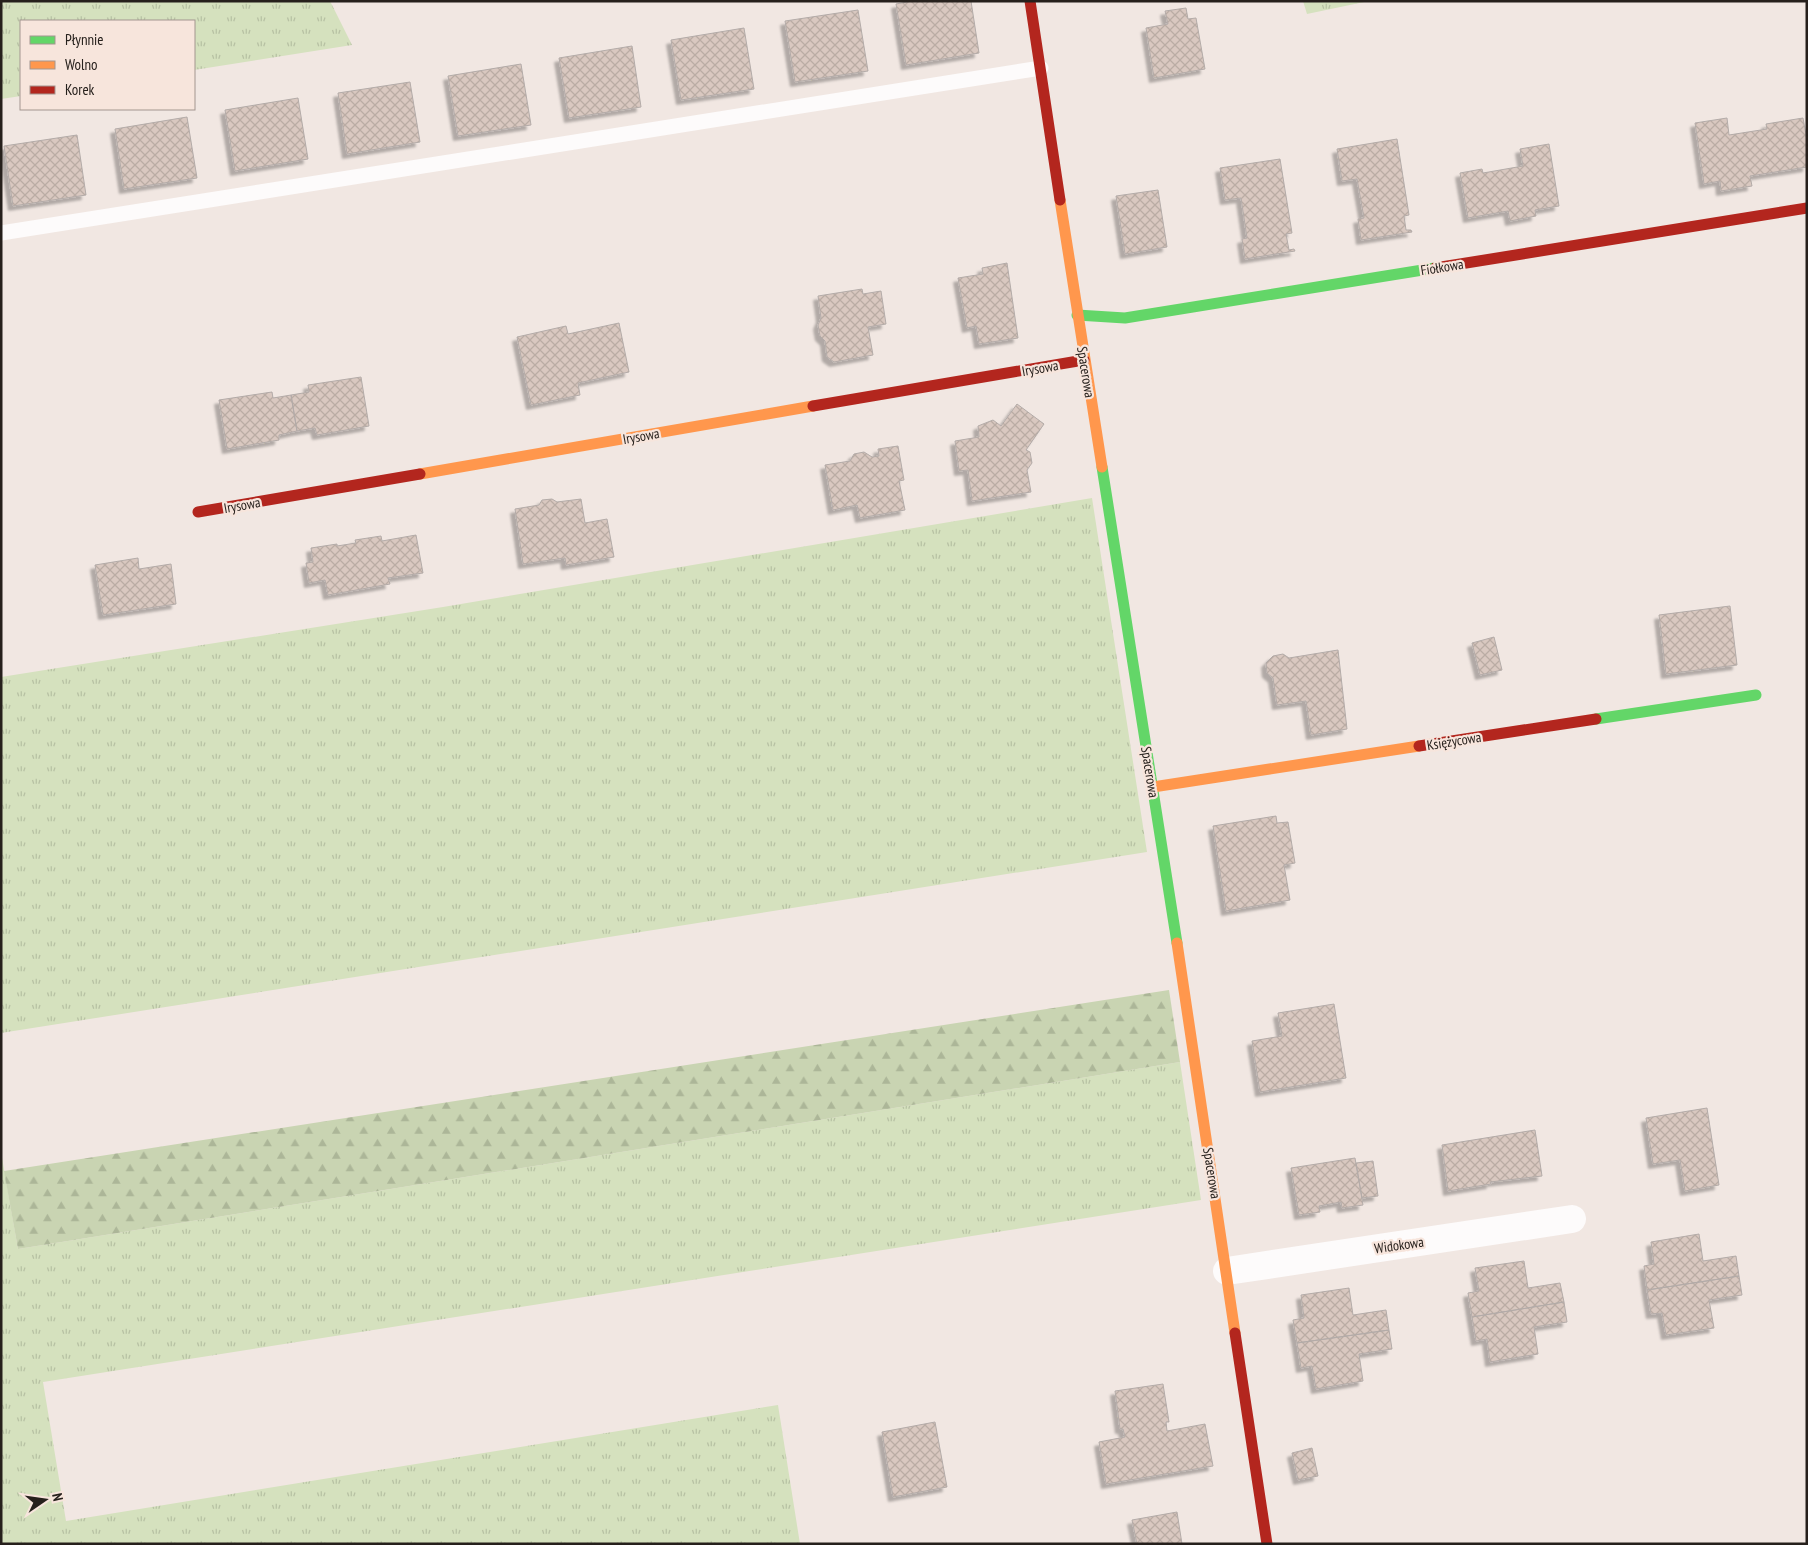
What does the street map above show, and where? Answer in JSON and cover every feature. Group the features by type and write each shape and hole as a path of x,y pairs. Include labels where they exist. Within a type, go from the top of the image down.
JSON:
{"street":[{"name":"Spacerowa","path":"1030,1 1084,360 1153,787 1267,1544"},
{"name":"Fiołkowa","path":"1077,315 1125,318 1807,208"},
{"name":"Irysowa","path":"198,512 1084,360"},
{"name":"Księżycowa","path":"1153,787 1756,696"},
{"name":"Widokowa","path":"1227,1270 1572,1219"}],"lane":[{"path":"1,233 1041,68"}],"green space":[{"path":"1,1 330,1 352,45 195,70 195,20 20,20 20,96 1,99"},
{"path":"1303,1 1369,1 1307,14"},
{"path":"1092,498 1147,852 1,1033 1,677 443,607"},
{"path":"1169,990 1180,1062 18,1249 4,1171"},
{"path":"1180,1062 1201,1200 43,1382 66,1521 778,1405 800,1544 1,1544 1,1152 18,1249"}],"building":[{"path":"912,1 971,1 979,53 906,65 896,4"},
{"path":"1186,8 1188,19 1196,18 1205,69 1154,78 1146,28 1168,24 1165,11"},
{"path":"858,10 868,71 795,82 785,21"},
{"path":"744,28 754,89 681,100 671,40"},
{"path":"632,46 641,107 569,118 559,58"},
{"path":"521,64 531,125 458,136 448,76"},
{"path":"410,82 420,142 347,154 338,93"},
{"path":"298,98 308,159 235,171 225,110"},
{"path":"187,117 197,178 124,189 115,129"},
{"path":"1727,118 1729,135 1767,129 1766,124 1803,118 1807,140 1807,167 1750,176 1752,186 1721,191 1720,181 1704,184 1695,123"},
{"path":"77,135 86,195 13,206 4,146"},
{"path":"1397,139 1409,215 1404,216 1406,230 1411,230 1412,232 1361,240 1358,219 1364,218 1357,179 1342,181 1337,149"},
{"path":"1549,144 1559,206 1535,210 1536,216 1510,221 1508,211 1468,218 1460,173 1482,169 1483,173 1523,166 1520,149"},
{"path":"1280,159 1292,233 1286,234 1289,250 1294,249 1295,251 1245,259 1242,239 1247,238 1241,198 1225,200 1220,168"},
{"path":"1158,190 1167,247 1125,254 1116,196"},
{"path":"1007,263 1018,338 979,344 976,326 967,328 958,278 983,274 982,268"},
{"path":"862,289 863,294 881,291 886,324 868,327 873,355 834,362 827,357 825,341 820,336 818,325 821,318 818,296"},
{"path":"619,323 629,372 578,383 580,395 531,405 517,337 566,326 568,334"},
{"path":"361,377 369,426 317,435 315,428 297,431 291,395 309,392 308,385"},
{"path":"272,392 273,398 291,395 297,431 279,435 279,440 227,449 219,400"},
{"path":"1017,404 1044,424 1026,450 1030,452 1032,463 1027,470 1031,492 972,501 968,470 959,471 955,441 979,437 978,426 993,420 1001,426"},
{"path":"898,446 904,480 899,481 905,510 860,518 857,505 833,510 825,465 850,461 854,454 864,452 872,457 879,456 878,449"},
{"path":"552,499 557,502 581,499 585,523 607,519 614,557 566,565 565,558 523,564 515,509 539,505 542,500"},
{"path":"416,535 423,573 388,578 390,584 328,595 325,580 309,583 306,563 313,562 311,548 356,543 355,540 381,536 382,541"},
{"path":"138,558 139,569 171,564 176,604 103,615 95,565"},
{"path":"1730,606 1737,665 1666,674 1659,615"},
{"path":"1494,637 1502,670 1480,675 1472,643"},
{"path":"1338,650 1347,729 1311,735 1306,701 1277,705 1273,678 1267,673 1266,663 1273,656 1283,654 1289,658"},
{"path":"1276,816 1277,823 1288,822 1295,863 1284,865 1290,900 1226,911 1213,826"},
{"path":"1334,1004 1346,1078 1260,1092 1252,1041 1282,1036 1278,1013"},
{"path":"1707,1108 1719,1185 1685,1191 1680,1160 1653,1164 1646,1118"},
{"path":"1535,1130 1542,1176 1490,1182 1491,1184 1448,1191 1442,1145"},
{"path":"1355,1158 1363,1205 1342,1208 1341,1202 1319,1206 1320,1212 1299,1215 1291,1168"},
{"path":"1373,1161 1378,1196 1362,1198 1356,1163"},
{"path":"1699,1234 1703,1261 1736,1256 1739,1276 1647,1290 1644,1266 1654,1264 1651,1242"},
{"path":"1524,1261 1528,1288 1560,1283 1564,1302 1472,1317 1468,1293 1479,1291 1475,1268"},
{"path":"1739,1276 1742,1295 1709,1300 1714,1328 1666,1335 1662,1313 1651,1314 1647,1290"},
{"path":"1349,1288 1353,1315 1386,1310 1389,1330 1297,1343 1293,1320 1304,1318 1301,1295"},
{"path":"1564,1302 1567,1322 1534,1327 1538,1354 1490,1362 1487,1339 1476,1341 1472,1317"},
{"path":"1389,1330 1392,1349 1359,1354 1363,1381 1316,1389 1312,1366 1301,1368 1297,1343"},
{"path":"1163,1384 1169,1422 1166,1422 1167,1431 1205,1424 1213,1466 1106,1484 1099,1442 1125,1437 1123,1429 1120,1429 1115,1391"},
{"path":"935,1422 947,1487 893,1497 882,1432"},
{"path":"1312,1448 1318,1476 1298,1480 1292,1453"},
{"path":"1177,1512 1182,1544 1137,1544 1132,1520"}],"traffic: fast":[{"path":"1077,315 1125,318 1435,268"},
{"path":"1102,467 1177,943"},
{"path":"1596,719 1756,695"}],"traffic: slow":[{"path":"1060,200 1102,467"},
{"path":"420,474 813,406"},
{"path":"1153,787 1419,746"},
{"path":"1177,943 1235,1333"}],"traffic: jam":[{"path":"1030,1 1060,200"},
{"path":"1435,268 1807,208"},
{"path":"813,406 1084,360"},
{"path":"198,512 420,474"},
{"path":"1419,746 1596,719"},
{"path":"1235,1333 1267,1544"}]}
